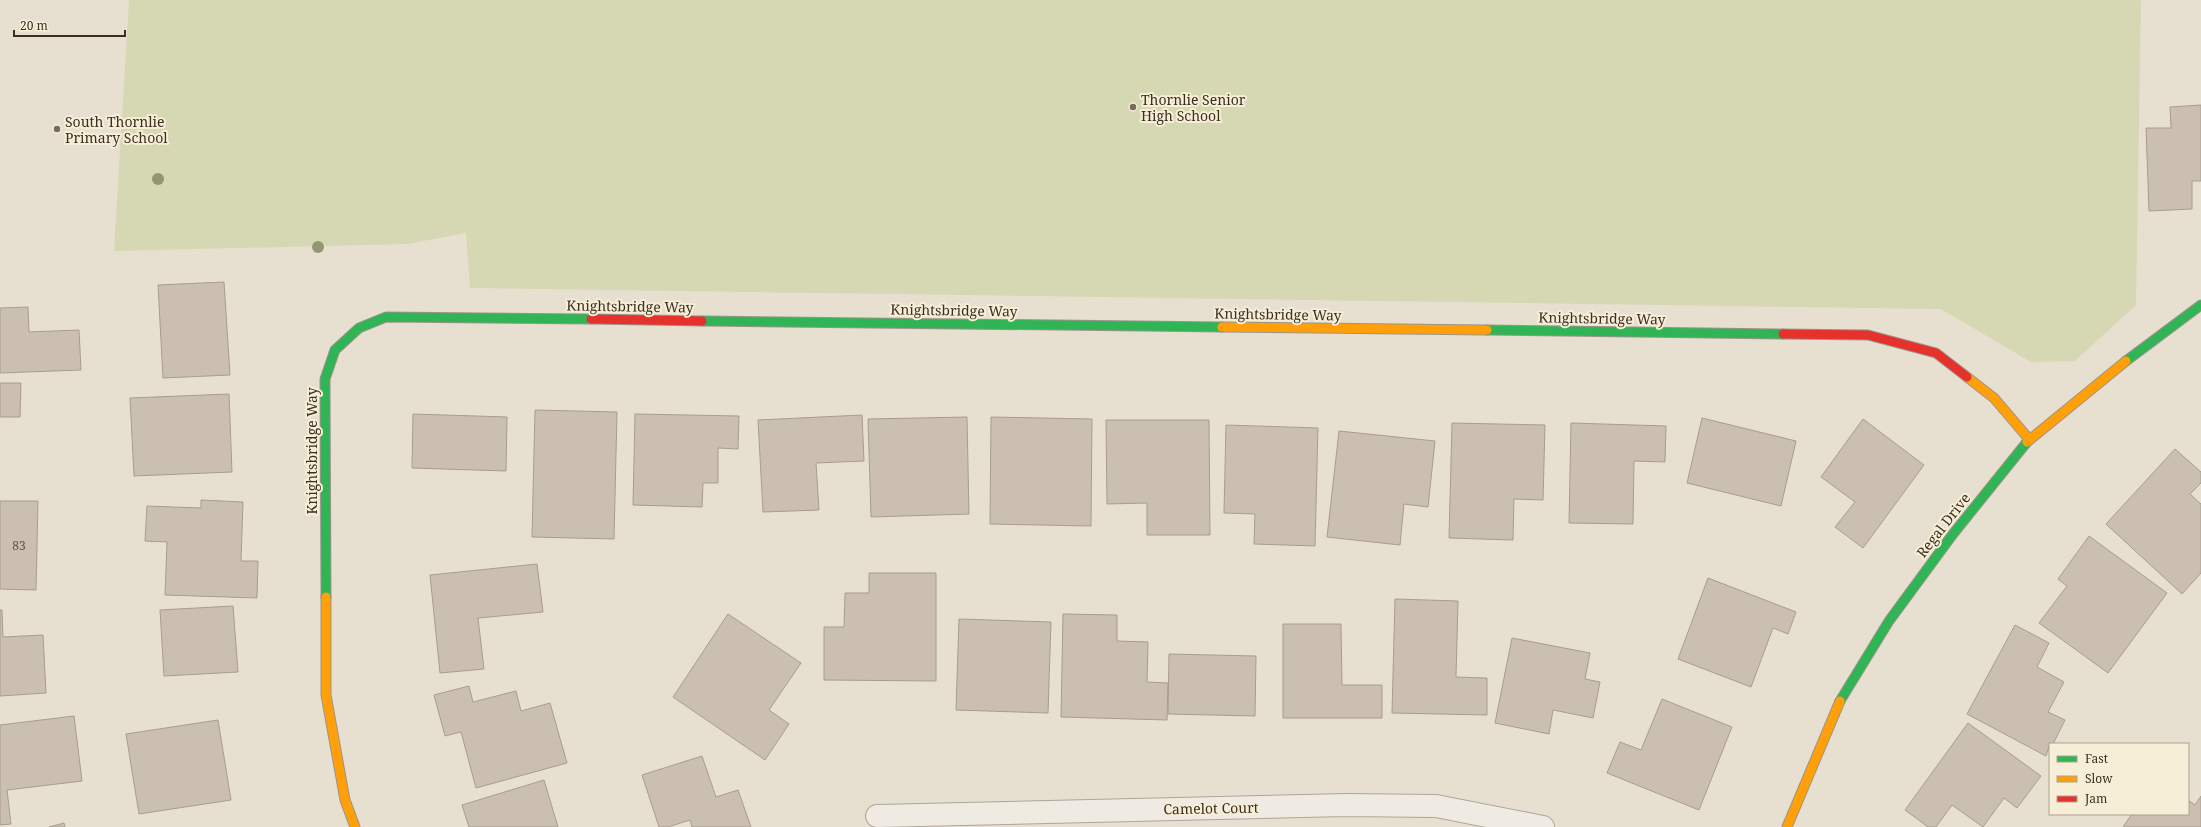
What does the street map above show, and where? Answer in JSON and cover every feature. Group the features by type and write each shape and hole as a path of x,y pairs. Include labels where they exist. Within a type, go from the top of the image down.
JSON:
{"street":[{"name":"Regal Drive","path":"1787,827 1835,709 1889,621 1953,534 2029,439 2134,354 2201,305"},
{"name":"Knightsbridge Way","path":"355,827 345,800 326,695 324,379 335,350 359,328 386,317 1868,335 1936,353 1994,398 2029,439"},
{"name":"Camelot Court","path":"877,816 1338,805 1436,806 1543,827"}],"green space":[{"name":"Thornlie Senior High School","path":"129,0 2141,0 2136,305 2075,361 2031,362 1941,309 470,288 466,233 407,244 114,251"}],"building":[{"path":"2201,105 2201,181 2192,181 2192,209 2149,211 2146,128 2171,128 2170,107"},
{"path":"224,282 230,375 163,378 158,285"},
{"path":"28,307 29,332 79,330 81,370 0,373 0,308"},
{"path":"0,383 21,383 20,417 0,417"},
{"path":"229,394 232,472 134,476 130,398"},
{"path":"535,410 617,412 614,539 532,537"},
{"path":"413,414 507,417 506,471 412,468"},
{"path":"635,414 739,416 738,449 718,448 718,483 703,483 702,507 633,505"},
{"path":"862,415 864,461 816,463 819,510 763,512 758,420"},
{"path":"967,417 969,514 871,517 868,419"},
{"path":"991,417 1092,419 1091,526 990,524"},
{"path":"1702,418 1796,441 1781,506 1687,483"},
{"path":"1863,419 1924,465 1863,548 1835,527 1855,502 1821,477"},
{"path":"1106,420 1209,420 1210,535 1147,535 1147,503 1107,504"},
{"path":"1452,423 1545,425 1543,500 1514,499 1513,540 1449,538"},
{"path":"1571,423 1666,426 1665,462 1634,461 1633,524 1569,523"},
{"path":"1226,425 1318,428 1315,546 1254,544 1255,514 1224,513"},
{"path":"1339,431 1435,441 1428,507 1404,504 1400,545 1327,537"},
{"path":"2175,449 2201,472 2201,483 2190,494 2201,504 2201,573 2182,594 2106,524"},
{"path":"201,500 243,502 241,561 258,561 257,598 165,595 167,542 145,541 147,506 201,508"},
{"path":"0,501 38,501 36,590 0,589"},
{"path":"2089,536 2167,593 2108,673 2039,623 2067,586 2058,579"},
{"path":"537,564 543,612 478,618 484,669 440,673 430,575"},
{"path":"869,573 936,573 936,681 824,680 824,627 844,627 845,593 869,593"},
{"path":"1708,578 1796,612 1788,634 1773,628 1751,687 1678,659"},
{"path":"1395,599 1458,601 1456,677 1487,678 1487,715 1392,713"},
{"path":"233,606 238,672 164,676 160,610"},
{"path":"0,610 2,610 3,637 43,635 46,693 0,696"},
{"path":"728,614 801,663 769,710 789,724 765,760 673,697"},
{"path":"1063,614 1117,615 1117,641 1148,642 1147,682 1168,683 1167,720 1061,717"},
{"path":"959,619 1051,622 1048,713 956,710"},
{"path":"1283,624 1341,624 1342,685 1382,685 1382,718 1283,718"},
{"path":"2015,625 2049,643 2037,667 2064,682 2048,712 2065,720 2054,743 2049,743 2046,756 1967,714"},
{"path":"1512,638 1590,653 1585,679 1600,682 1593,718 1553,710 1549,734 1495,723"},
{"path":"1169,654 1256,656 1255,716 1168,714"},
{"path":"469,686 473,702 516,691 521,711 550,703 567,763 476,788 461,732 445,736 434,695"},
{"path":"1662,699 1732,727 1699,810 1607,773 1620,742 1641,750"},
{"path":"74,716 82,781 7,790 11,824 0,825 0,725"},
{"path":"218,720 231,800 139,814 126,734"},
{"path":"1968,723 2041,776 2017,808 2004,798 1983,827 1952,805 1936,827 1928,827 1905,810"},
{"path":"702,756 716,797 738,790 751,827 692,827 690,820 668,827 659,827 642,775"},
{"path":"544,780 558,827 469,827 462,805"},
{"path":"2201,796 2201,827 2123,827 2131,815 2189,815 2189,801 2195,805"},
{"path":"64,823 65,827 49,827"}],"traffic: fast":[{"path":"2126,361 2201,305"},
{"path":"326,597 325,379 335,350 359,328 386,317 591,319"},
{"path":"702,321 1222,327"},
{"path":"1487,330 1783,334"},
{"path":"1840,701 1889,621 1953,534 2027,442"}],"traffic: slow":[{"path":"1222,327 1487,330"},
{"path":"2027,442 2126,361"},
{"path":"1967,377 1994,398 2029,439"},
{"path":"326,597 326,695 345,800 355,827"},
{"path":"1787,827 1840,701"}],"traffic: jam":[{"path":"591,319 702,321"},
{"path":"1783,334 1868,335 1936,353 1967,377"}],"place":[{"name":"Thornlie Senior High School","path":"1133,107"},
{"name":"South Thornlie Primary School","path":"57,129"}]}
